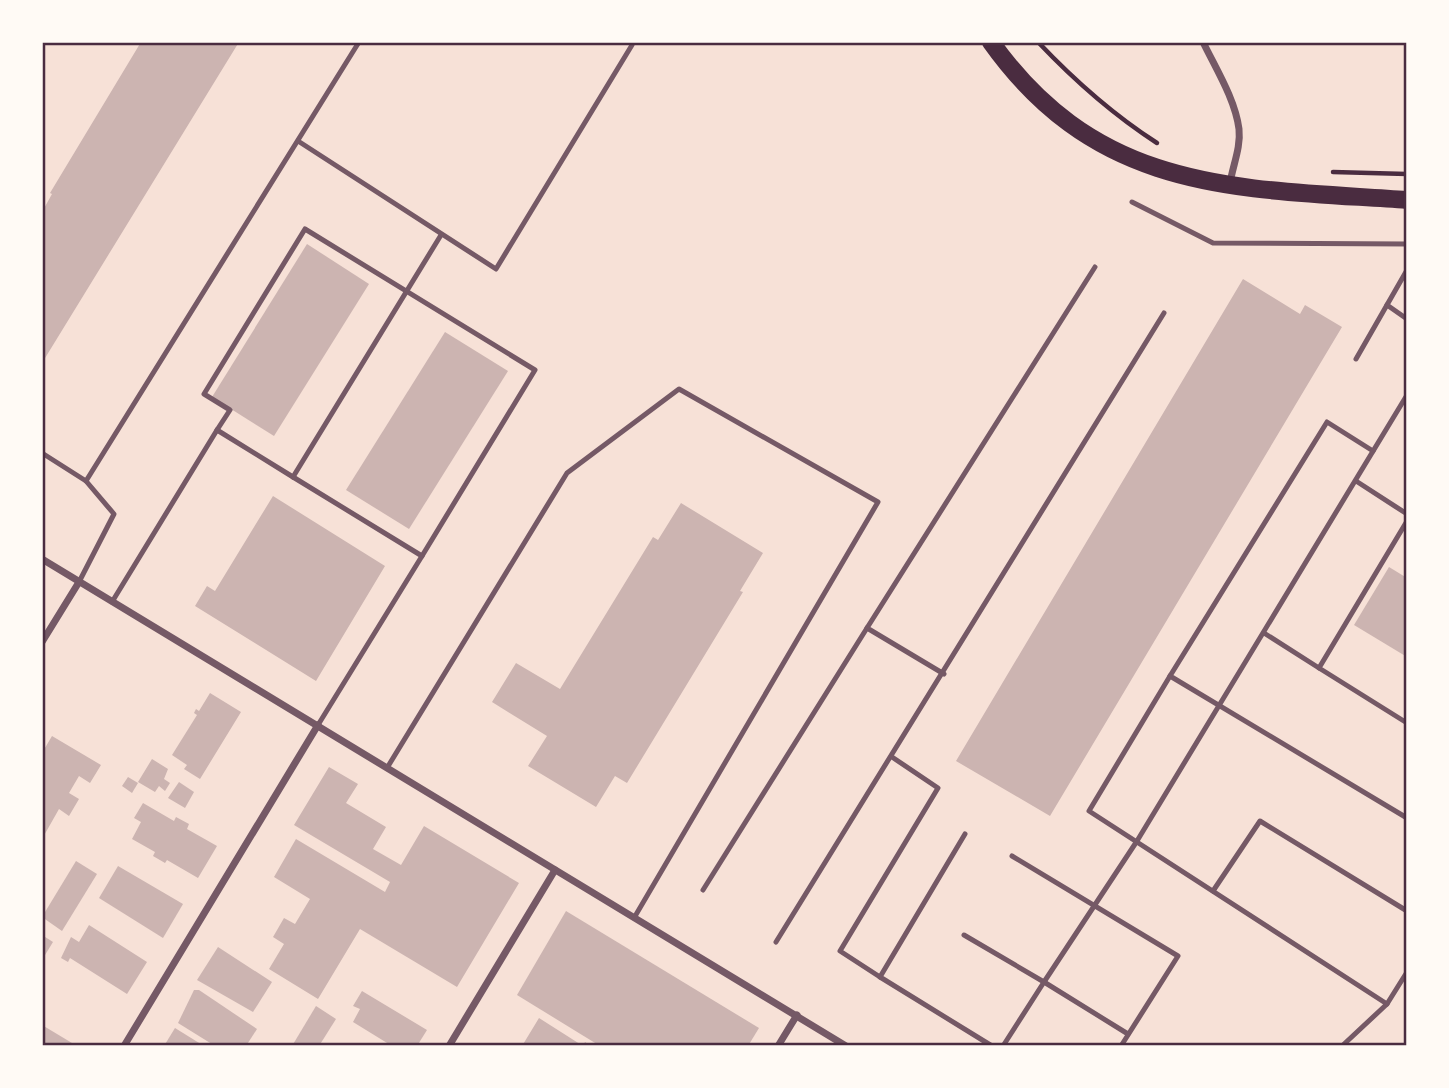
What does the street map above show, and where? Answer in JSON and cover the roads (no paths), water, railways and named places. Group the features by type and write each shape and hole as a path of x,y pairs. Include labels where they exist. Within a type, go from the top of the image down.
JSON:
{"main road":[{"path":"991,42 1024,82 1115,152 1179,176 1230,187 1407,200"}],"street":[{"path":"1203,42 1234,108 1239,130 1238,153 1230,187"},
{"path":"42,559 846,1046"},
{"path":"42,642 79,582"},
{"path":"124,1046 318,725"},
{"path":"449,1046 555,870"},
{"path":"778,1046 797,1015"}],"lane":[{"path":"86,481 359,42"},
{"path":"298,141 496,270 632,45 630,42"},
{"path":"1132,202 1213,243 1407,243"},
{"path":"112,602 230,410 204,394 305,229 536,370 318,725"},
{"path":"293,477 441,235"},
{"path":"703,890 1095,267"},
{"path":"1356,359 1407,270"},
{"path":"1387,305 1407,318"},
{"path":"776,942 944,674 1164,313"},
{"path":"387,768 567,473 679,389 878,502 634,918"},
{"path":"1003,1046 1138,841 1407,395"},
{"path":"1373,451 1326,422 1089,811 1387,1004"},
{"path":"217,430 422,555"},
{"path":"42,453 86,481 114,514 79,582"},
{"path":"1356,481 1407,513"},
{"path":"1319,668 1407,521"},
{"path":"867,628 944,674"},
{"path":"1264,633 1407,723"},
{"path":"1170,676 1407,818"},
{"path":"892,757 938,788 839,951 992,1046"},
{"path":"1213,891 1260,821 1407,911"},
{"path":"880,977 965,834"},
{"path":"1012,856 1178,956 1121,1046"},
{"path":"964,935 1128,1034"},
{"path":"1342,1046 1387,1004 1407,972"}]}
